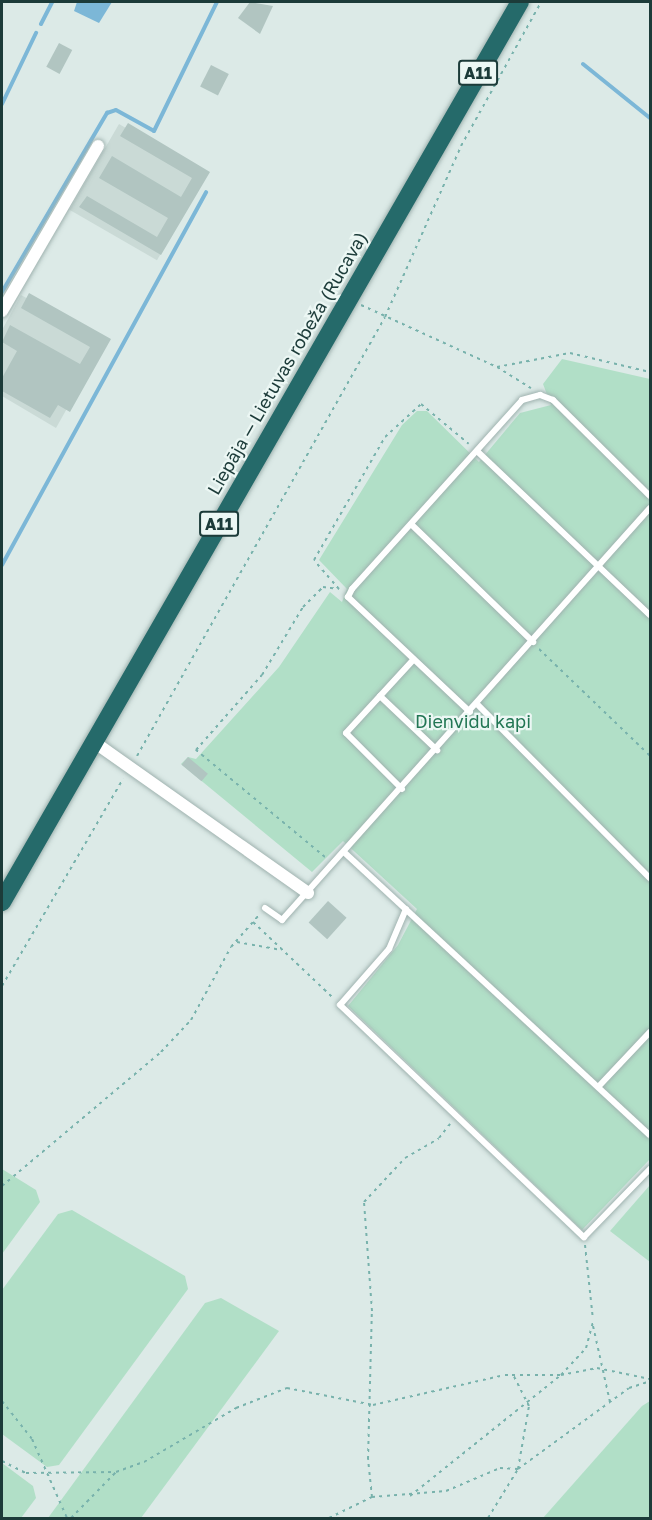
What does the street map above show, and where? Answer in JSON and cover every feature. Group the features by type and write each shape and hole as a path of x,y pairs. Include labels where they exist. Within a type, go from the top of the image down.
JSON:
{"highway":[{"name":"Liepāja — Lietuvas robeža (Rucava)","path":"2,902 520,2"}],"street":[{"path":"2,311 98,146"},
{"path":"94,742 308,893"}],"lane":[{"path":"470,712 348,597 411,524 478,452 511,410 540,395 553,400 651,496"},
{"path":"478,452 651,615"},
{"path":"265,908 282,920 478,705 651,508"},
{"path":"411,524 532,642"},
{"path":"402,789 346,733 414,659"},
{"path":"380,696 437,750"},
{"path":"478,705 651,878"},
{"path":"345,853 600,1084 651,1135"},
{"path":"406,909 389,949 340,1005 584,1237 651,1169"},
{"path":"600,1084 651,1032"}],"path":[{"path":"2,986 131,766 385,317 461,146 541,2"},
{"path":"349,298 425,338 454,344 464,353 497,367 540,395"},
{"path":"497,367 570,353 651,372"},
{"path":"348,597 314,560 366,468 405,416 421,404 434,410 478,452"},
{"path":"334,864 257,806 196,750 262,675 303,607 323,586 339,589"},
{"path":"532,642 651,756"},
{"path":"2,1186 161,1052 200,1006 236,942 265,908"},
{"path":"253,922 340,1005"},
{"path":"236,942 256,942 283,951"},
{"path":"372,1497 368,1459 373,1404 364,1202 396,1166 439,1138 456,1116"},
{"path":"584,1237 593,1321 610,1402"},
{"path":"410,1496 482,1436 529,1406 586,1348 593,1321"},
{"path":"2,1461 26,1473 116,1472 144,1462 236,1408 287,1388 373,1404 513,1375 561,1375 602,1368 651,1380"},
{"path":"488,1518 518,1469 529,1406 513,1375"},
{"path":"329,1518 372,1497 410,1496 446,1491 500,1468 518,1469 610,1402 651,1380"},
{"path":"2,1401 33,1439 45,1472 69,1518 116,1472"}],"shaded area":[{"path":"119,124 206,174 157,260 70,210"},
{"path":"21,295 105,341 56,428 2,396 2,330"}],"green space":[{"name":"Dienvidu kapi","path":"562,359 650,379 650,1159 582,1230 348,1006 398,945 417,909 343,841 312,872 181,764 188,757 196,759 279,667 330,592 342,602 347,589 319,560 402,425 417,411 427,411 479,462 520,413 551,405 543,384"},
{"path":"2,1169 36,1190 40,1202 2,1254"},
{"path":"650,1185 650,1262 610,1231"},
{"path":"72,1210 185,1276 188,1289 59,1465 47,1467 2,1434 2,1290 58,1214"},
{"path":"221,1298 279,1331 141,1518 48,1518 205,1303"},
{"path":"650,1401 650,1518 543,1518 642,1406"},
{"path":"2,1463 33,1486 36,1498 21,1518 2,1518"}],"water":[{"path":"77,2 112,2 99,23 74,11"}],"building":[{"path":"250,2 273,6 260,34 238,18"},
{"path":"59,43 72,50 60,74 46,67"},
{"path":"211,65 229,74 218,95 200,86"},
{"path":"128,123 210,172 161,255 79,207 87,196 157,237 168,218 99,178 112,156 181,197 192,178 120,136"},
{"path":"29,293 111,339 70,412 58,405 50,418 2,391 2,378 17,351 2,342 10,325 80,364 90,347 21,308"},
{"path":"188,757 208,774 201,781 182,765"},
{"path":"328,901 347,918 327,939 309,923"}],"waterway":[{"path":"41,24 52,2"},
{"path":"2,292 107,113 116,110 154,131 217,2"},
{"path":"2,104 36,33"},
{"path":"583,64 650,118"},
{"path":"2,565 206,192"}]}
